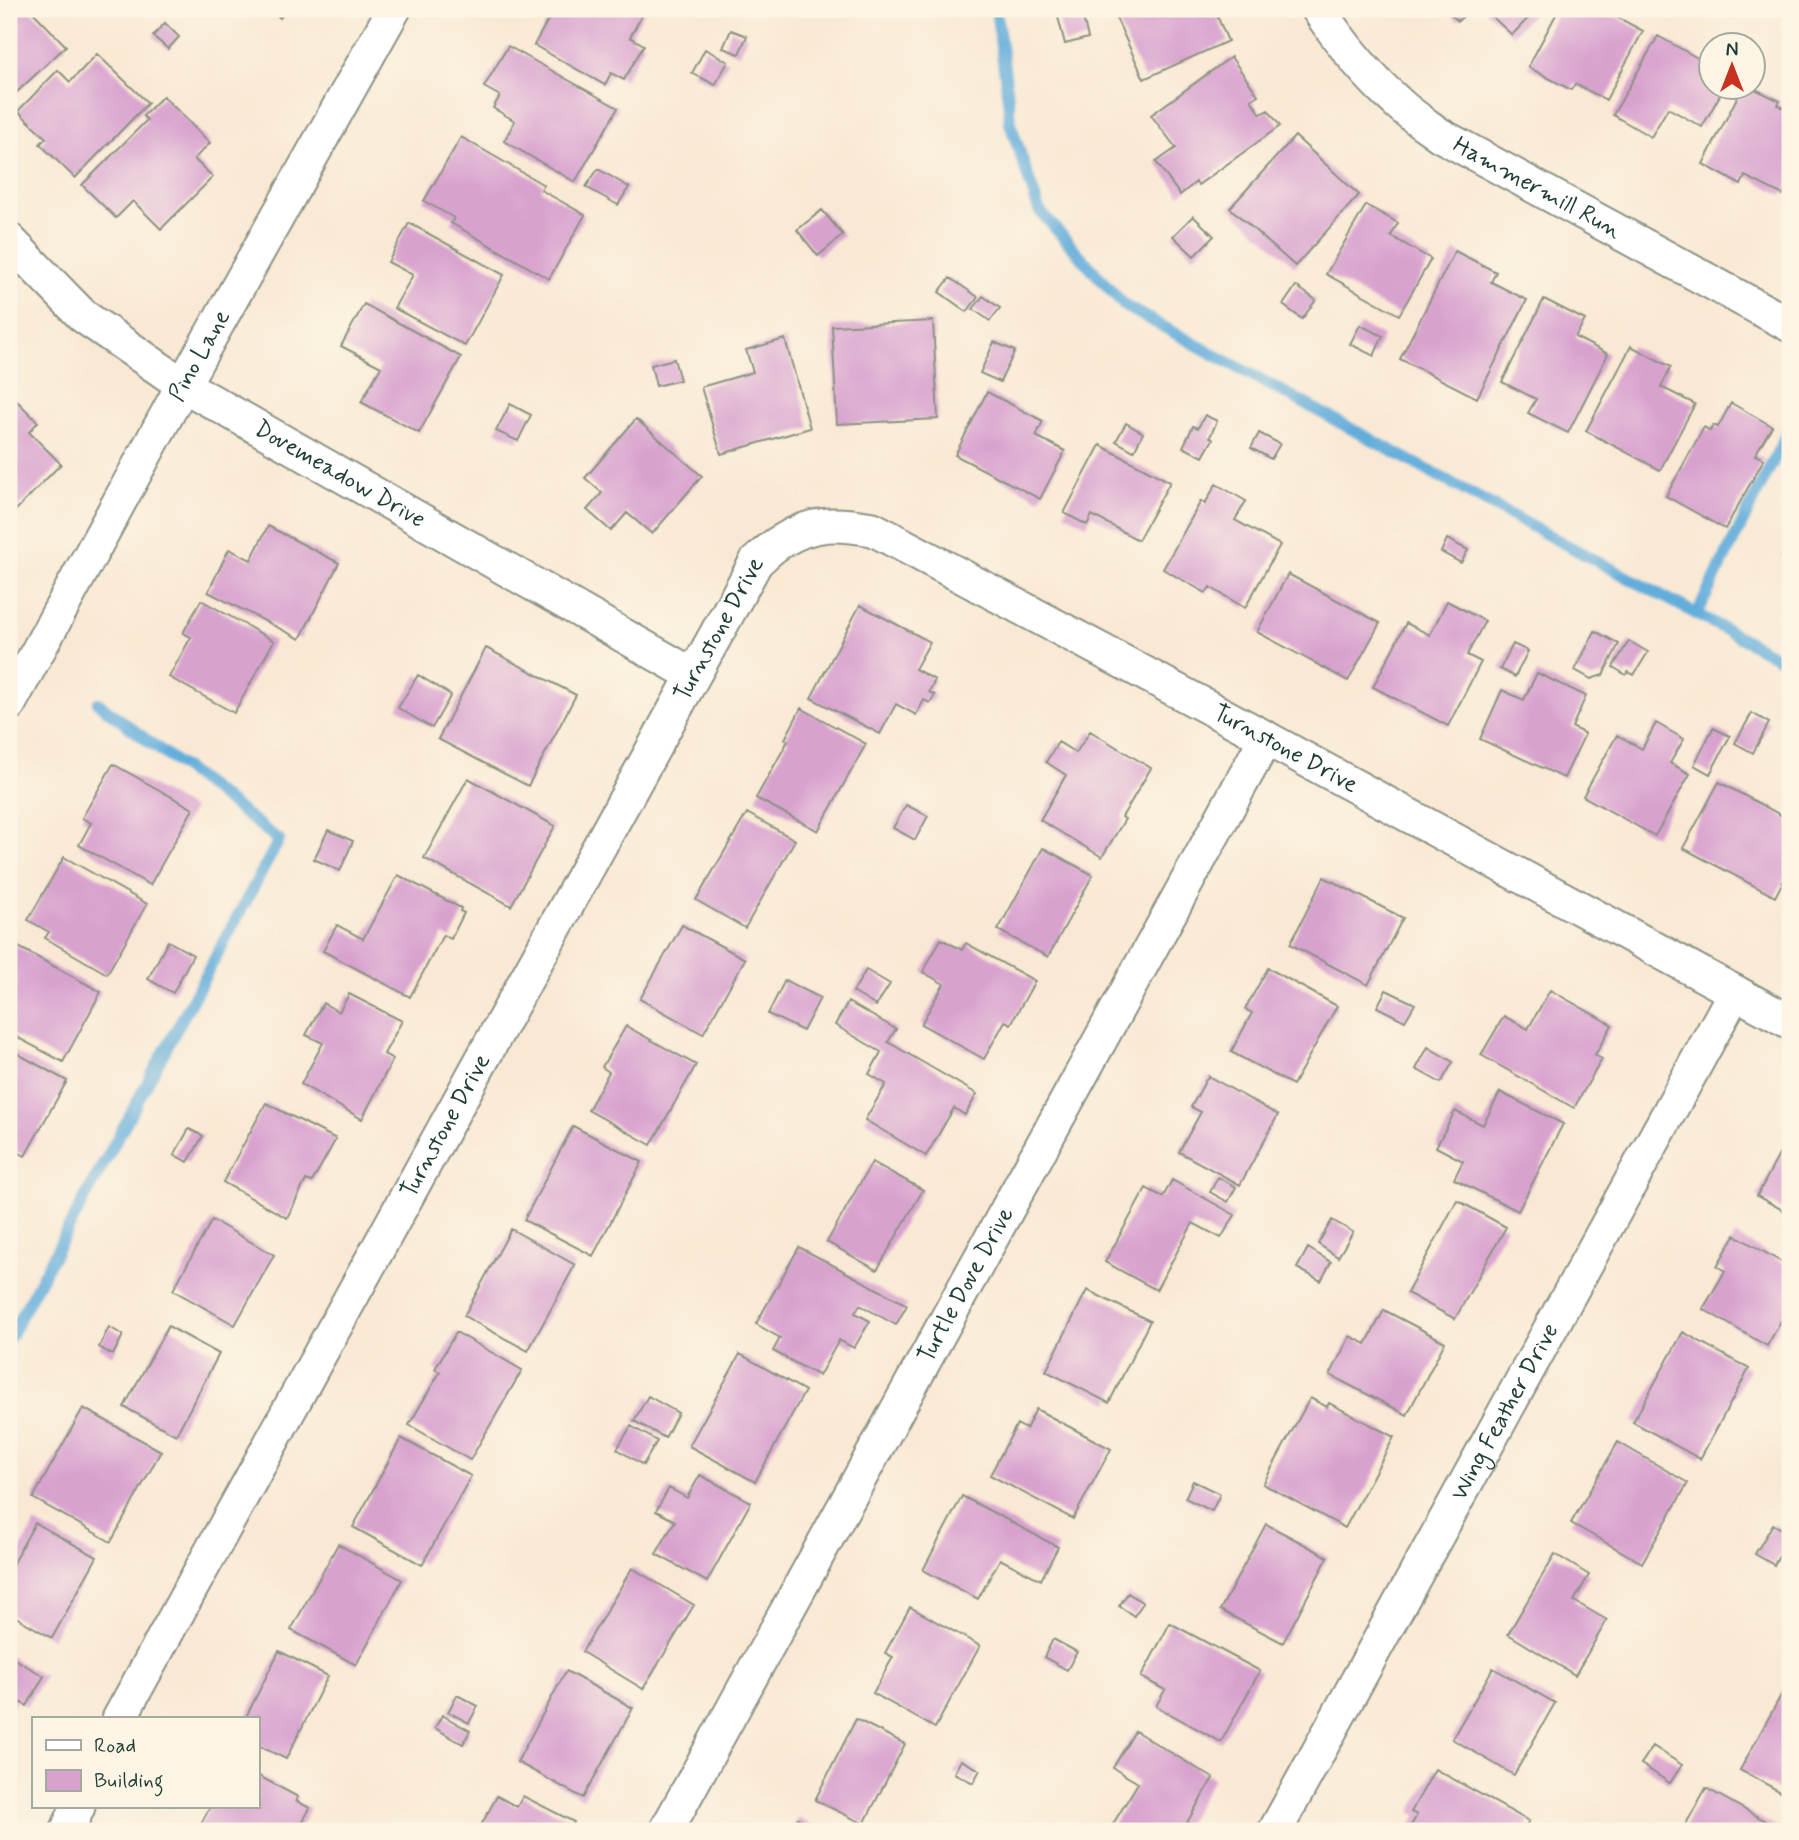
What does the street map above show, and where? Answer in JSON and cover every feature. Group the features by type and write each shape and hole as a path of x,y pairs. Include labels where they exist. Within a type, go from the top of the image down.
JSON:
{"street":[{"name":"Pino Lane","path":"9,704 183,385 394,9"},
{"name":"Hammermill Run","path":"1318,9 1339,41 1366,72 1398,103 1440,135 1790,325"},
{"name":"Dovemeadow Drive","path":"9,240 83,316 183,385 693,674"},
{"name":"Turnstone Drive","path":"119,1717 756,562 781,541 814,526 843,523 873,529 1790,1022"},
{"name":"Turtle Dove Drive","path":"666,1831 1266,738"},
{"name":"Wing Feather Drive","path":"1275,1831 1735,992"},
{"path":"67,1831 78,1808"}],"building":[{"path":"9,9 30,9 66,46 17,92 9,84"},
{"path":"270,9 288,9 280,18"},
{"path":"549,9 645,10 630,37 644,45 624,80 611,73 605,85 534,45 553,11"},
{"path":"1081,9 1088,38 1065,44 1057,13"},
{"path":"1112,9 1205,9 1207,13 1214,9 1228,41 1144,79"},
{"path":"1445,9 1470,9 1458,21"},
{"path":"1484,9 1537,9 1512,35"},
{"path":"1559,9 1602,9 1643,31 1606,100 1575,84 1571,90 1528,67"},
{"path":"165,23 179,37 168,49 153,36"},
{"path":"731,30 747,36 739,54 723,48"},
{"path":"1658,36 1698,58 1698,102 1716,102 1702,127 1668,108 1651,137 1613,115"},
{"path":"508,46 618,108 575,182 504,141 515,121 493,108 500,96 484,87"},
{"path":"705,49 728,62 715,85 692,73"},
{"path":"97,54 148,103 75,178 40,144 46,138 18,111 58,70 70,82"},
{"path":"1231,57 1258,95 1251,100 1261,114 1268,110 1280,126 1180,195 1156,162 1176,148 1151,115"},
{"path":"1768,95 1780,101 1778,105 1790,111 1790,182 1783,195 1745,176 1741,185 1703,164 1735,102 1768,102"},
{"path":"163,96 210,143 194,159 213,177 161,229 133,201 116,218 82,185 147,120 143,116"},
{"path":"1295,136 1359,195 1295,266 1230,208"},
{"path":"461,137 544,185 541,190 585,215 549,279 451,223 454,218 424,201"},
{"path":"598,169 629,187 618,205 586,187"},
{"path":"1366,205 1398,223 1391,236 1431,259 1399,315 1326,274"},
{"path":"822,210 843,235 818,256 797,230"},
{"path":"1193,216 1214,236 1194,256 1173,236"},
{"path":"409,223 504,275 465,346 394,308 413,275 388,262"},
{"path":"1455,251 1496,272 1491,282 1527,300 1477,398 1400,359"},
{"path":"950,278 978,297 967,312 939,292"},
{"path":"1296,286 1316,300 1302,319 1283,305"},
{"path":"983,296 1000,308 990,321 973,309"},
{"path":"1544,299 1585,320 1575,337 1608,354 1568,433 1528,413 1536,399 1502,382"},
{"path":"364,304 461,357 419,433 361,402 381,367 341,346"},
{"path":"933,321 938,419 837,424 832,326"},
{"path":"1360,325 1383,336 1374,356 1350,344"},
{"path":"785,339 810,428 721,454 701,387 753,372 746,350"},
{"path":"994,342 1015,351 1000,382 980,373"},
{"path":"1631,346 1671,367 1661,387 1695,404 1660,470 1586,431"},
{"path":"674,359 680,380 656,386 651,365"},
{"path":"987,392 1043,421 1036,436 1065,451 1040,499 955,455"},
{"path":"9,393 38,422 29,432 61,464 9,517"},
{"path":"1731,403 1772,426 1755,455 1764,459 1725,529 1666,496 1704,427 1710,431 1713,425 1718,427"},
{"path":"510,404 531,415 518,441 496,431"},
{"path":"1205,415 1217,421 1210,437 1213,439 1203,457 1183,447 1193,426 1198,428"},
{"path":"636,419 702,476 652,534 627,513 611,531 587,510 602,493 585,478"},
{"path":"1126,423 1143,433 1134,451 1116,441"},
{"path":"1259,433 1280,444 1271,459 1251,448"},
{"path":"1100,445 1170,482 1138,540 1092,515 1087,525 1064,513"},
{"path":"1216,484 1246,501 1235,520 1280,545 1245,608 1210,587 1206,593 1163,569 1201,501 1205,504"},
{"path":"268,526 339,563 300,639 208,592 229,549 251,560"},
{"path":"1447,539 1468,550 1461,563 1441,552"},
{"path":"1790,540 1790,560 1782,556"},
{"path":"1288,574 1380,623 1348,681 1257,632"},
{"path":"201,600 274,641 234,713 169,677 191,637 183,633"},
{"path":"1447,601 1485,621 1467,655 1481,662 1448,726 1373,687 1406,623 1430,635"},
{"path":"860,605 930,642 915,669 935,680 929,692 935,695 930,703 924,700 916,715 896,704 880,734 811,698"},
{"path":"1595,631 1619,644 1603,675 1591,679 1575,670"},
{"path":"1629,641 1648,652 1634,675 1628,672 1626,675 1613,667"},
{"path":"1513,644 1528,651 1515,677 1500,669"},
{"path":"486,648 576,695 528,786 438,739"},
{"path":"1537,673 1586,696 1572,727 1585,734 1564,778 1480,739 1502,690 1524,700"},
{"path":"418,675 451,695 432,728 398,708"},
{"path":"801,708 866,744 818,831 756,798 788,741 785,739"},
{"path":"1752,713 1769,723 1753,753 1735,743"},
{"path":"1656,723 1684,739 1670,763 1690,774 1655,836 1583,796 1617,735 1642,749"},
{"path":"1713,728 1730,736 1710,774 1694,765"},
{"path":"1090,731 1151,768 1102,857 1040,820 1066,775 1046,762 1058,742 1076,753"},
{"path":"113,764 193,809 150,885 79,845 91,823 82,818"},
{"path":"468,778 555,826 511,906 424,858"},
{"path":"1719,782 1790,820 1790,868 1775,897 1683,848"},
{"path":"906,805 928,816 915,840 893,828"},
{"path":"747,813 795,840 745,928 696,900"},
{"path":"328,830 353,841 340,871 314,859"},
{"path":"1043,848 1093,875 1048,957 998,930"},
{"path":"64,857 147,904 107,974 45,938 49,932 28,920"},
{"path":"398,875 461,908 460,911 464,913 451,939 443,935 410,997 323,951 337,925 363,939"},
{"path":"1324,877 1403,918 1368,985 1290,944"},
{"path":"682,925 745,959 703,1034 640,999"},
{"path":"941,939 962,950 966,943 1035,981 1011,1024 1005,1021 984,1059 921,1024 944,984 923,972"},
{"path":"168,941 193,955 173,993 148,979"},
{"path":"13,944 101,992 63,1062 9,1033 9,953"},
{"path":"1268,968 1337,1006 1293,1085 1231,1052 1252,1013 1245,1009"},
{"path":"866,970 890,984 876,1006 853,992"},
{"path":"785,980 820,998 803,1031 768,1014"},
{"path":"1386,990 1415,1004 1405,1021 1377,1007"},
{"path":"1550,990 1612,1025 1595,1055 1602,1059 1574,1108 1481,1055 1504,1016 1528,1029"},
{"path":"349,994 402,1021 384,1054 393,1059 362,1119 301,1084 323,1043 306,1035 323,1003 339,1012"},
{"path":"848,1002 896,1029 888,1042 977,1094 965,1115 954,1108 926,1156 865,1120 886,1084 869,1074 881,1052 835,1025"},
{"path":"626,1026 696,1065 651,1145 588,1110 609,1072 602,1067"},
{"path":"1428,1047 1453,1062 1441,1083 1416,1069"},
{"path":"9,1049 67,1081 25,1156 9,1147"},
{"path":"1208,1076 1278,1115 1240,1185 1179,1152 1201,1112 1191,1107"},
{"path":"1500,1092 1563,1124 1518,1211 1454,1179 1463,1161 1436,1147 1455,1111 1483,1125"},
{"path":"266,1103 336,1139 312,1182 306,1180 287,1218 223,1182"},
{"path":"573,1126 642,1162 593,1256 524,1220"},
{"path":"189,1129 203,1136 188,1162 174,1155"},
{"path":"1781,1151 1790,1156 1790,1214 1757,1196"},
{"path":"872,1162 923,1190 877,1270 827,1242"},
{"path":"1218,1177 1236,1187 1228,1202 1210,1192"},
{"path":"1172,1180 1235,1215 1221,1238 1193,1223 1156,1290 1105,1262 1146,1188 1163,1197"},
{"path":"1457,1200 1506,1227 1455,1319 1407,1293"},
{"path":"212,1220 274,1255 235,1325 173,1290"},
{"path":"1332,1220 1353,1232 1338,1257 1318,1244"},
{"path":"511,1229 575,1265 528,1351 464,1316"},
{"path":"1735,1235 1790,1267 1790,1305 1767,1346 1703,1309 1725,1271 1717,1266"},
{"path":"799,1247 907,1305 896,1325 860,1305 855,1313 870,1321 854,1348 839,1340 819,1376 773,1351 780,1338 756,1324"},
{"path":"1308,1248 1331,1262 1321,1281 1297,1268"},
{"path":"1087,1290 1150,1321 1109,1403 1046,1371"},
{"path":"1384,1310 1445,1342 1407,1415 1330,1375 1350,1336 1366,1344"},
{"path":"168,1326 219,1354 176,1435 124,1407"},
{"path":"109,1327 123,1335 113,1355 99,1347"},
{"path":"456,1332 522,1370 470,1460 409,1425 440,1372 435,1369"},
{"path":"1683,1332 1749,1369 1700,1459 1633,1422"},
{"path":"740,1354 805,1391 755,1482 689,1446"},
{"path":"648,1396 678,1413 665,1438 634,1421"},
{"path":"1310,1398 1327,1407 1329,1403 1394,1437 1345,1528 1263,1484"},
{"path":"83,1408 161,1451 111,1542 33,1498"},
{"path":"1036,1409 1111,1449 1073,1519 990,1475 1017,1424 1026,1429"},
{"path":"631,1426 657,1441 643,1465 617,1449"},
{"path":"401,1438 471,1476 422,1565 353,1527"},
{"path":"1618,1442 1688,1483 1642,1563 1571,1523"},
{"path":"700,1475 751,1502 707,1582 656,1554 675,1521 656,1511 669,1488 687,1498"},
{"path":"1193,1481 1220,1494 1212,1511 1185,1498"},
{"path":"962,1496 1058,1547 1041,1580 1000,1559 978,1599 923,1570"},
{"path":"9,1503 17,1507 9,1523"},
{"path":"35,1523 97,1557 52,1638 9,1613 9,1570"},
{"path":"1266,1524 1328,1557 1283,1643 1220,1610"},
{"path":"1773,1524 1790,1534 1786,1544 1790,1547 1784,1557 1780,1554 1774,1565 1755,1554"},
{"path":"338,1544 402,1580 356,1665 291,1630"},
{"path":"1555,1554 1589,1575 1574,1601 1607,1620 1575,1675 1508,1634"},
{"path":"632,1568 694,1605 643,1689 582,1652"},
{"path":"1128,1593 1143,1603 1134,1616 1119,1606"},
{"path":"910,1607 980,1646 935,1728 873,1693 893,1657 885,1653"},
{"path":"1170,1623 1260,1671 1221,1742 1156,1706 1165,1690 1141,1677"},
{"path":"1053,1639 1077,1652 1067,1670 1044,1657"},
{"path":"279,1651 328,1676 286,1759 259,1746 259,1717 246,1717"},
{"path":"9,1656 44,1676 27,1706 16,1700 9,1713"},
{"path":"1493,1668 1555,1703 1514,1775 1452,1739"},
{"path":"566,1671 633,1708 583,1798 517,1762"},
{"path":"1790,1679 1790,1797 1740,1770"},
{"path":"457,1695 478,1706 469,1723 448,1712"},
{"path":"442,1715 470,1731 463,1744 435,1728"},
{"path":"856,1719 905,1744 864,1824 815,1800"},
{"path":"1135,1731 1213,1778 1182,1831 1125,1831 1113,1824 1138,1783 1113,1768"},
{"path":"1653,1746 1682,1765 1670,1783 1641,1764"},
{"path":"961,1760 980,1770 973,1783 954,1773"},
{"path":"1435,1769 1529,1821 1523,1831 1408,1831 1417,1815 1411,1812"},
{"path":"259,1776 298,1797 296,1801 310,1808 298,1831 197,1831 209,1808 259,1808"},
{"path":"1706,1788 1783,1831 1682,1831"},
{"path":"497,1796 517,1807 523,1796 574,1822 570,1831 478,1831"},
{"path":"798,1818 822,1831 790,1831"}],"waterway":[{"path":"996,9 1010,123 1039,210 1125,306 1790,664"},
{"path":"1697,614 1790,427"},
{"path":"9,1338 279,840 98,703"}]}
